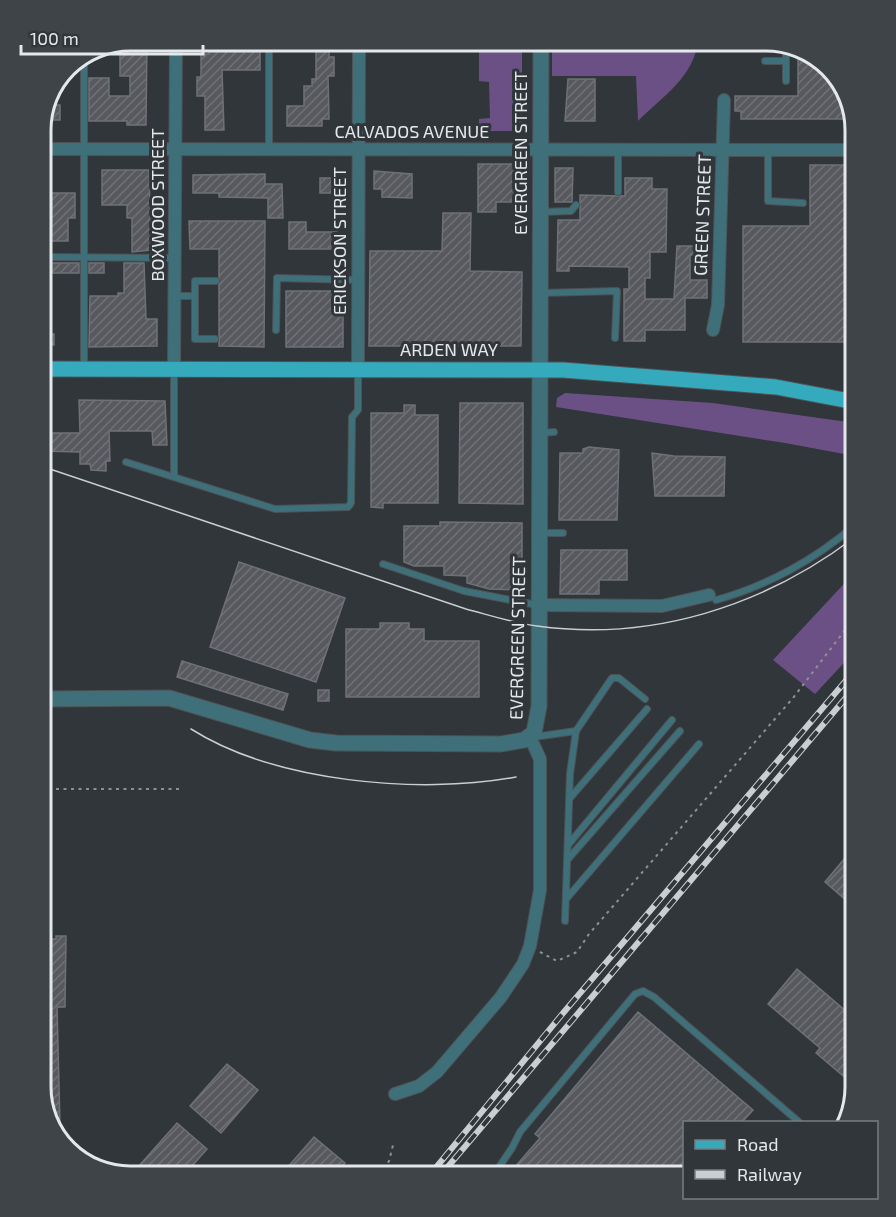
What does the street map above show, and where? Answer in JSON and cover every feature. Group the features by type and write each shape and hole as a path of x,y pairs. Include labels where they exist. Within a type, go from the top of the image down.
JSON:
{"main road":[{"name":"ARDEN WAY","path":"51,369 539,370 640,375 776,387 845,400"}],"street":[{"name":"BOXWOOD STREET","path":"174,369 176,51"},
{"name":"ERICKSON STREET","path":"358,369 359,51"},
{"name":"EVERGREEN STREET","path":"51,699 169,698 310,740 336,743 501,744 519,742 530,737 538,719 539,533 547,433 539,370 541,51"},
{"name":"GREEN STREET","path":"713,330 718,306 724,100"},
{"name":"CALVADOS AVENUE","path":"51,149 845,150"},
{"path":"537,605 662,606 713,597"},
{"path":"395,1094 419,1086 437,1072 514,979 530,946 538,909 540,759 530,737"}],"lane":[{"path":"268,150 269,51"},
{"path":"786,54 786,81"},
{"path":"765,61 786,61"},
{"path":"84,66 84,369"},
{"path":"618,150 618,192"},
{"path":"768,150 768,201 803,202"},
{"path":"541,212 571,211 576,205"},
{"path":"51,257 176,258"},
{"path":"276,330 277,278 358,280"},
{"path":"214,339 195,339 195,281 216,281"},
{"path":"541,293 617,291 615,338"},
{"path":"176,296 195,296"},
{"path":"174,369 174,477"},
{"path":"126,462 275,509 348,507 351,503 352,417 358,410 358,369"},
{"path":"539,533 563,533"},
{"path":"713,597 735,595 785,573 831,546 845,534"},
{"path":"382,564 464,591 537,605"},
{"path":"565,921 570,798 576,731 612,678 619,678 645,699"},
{"path":"570,798 647,709"},
{"path":"568,846 672,720"},
{"path":"530,737 576,731"},
{"path":"567,859 680,731"},
{"path":"567,898 699,744"},
{"path":"500,1166 519,1132 635,994 643,992 654,997 798,1121"}],"path":[{"path":"530,946 557,961 577,952 589,934 793,698 845,630"},
{"path":"51,789 183,789"},
{"path":"386,1166 394,1141"}],"shaded area":[{"path":"479,51 522,51 522,131 479,131 479,119 490,118 489,82 479,81"},
{"path":"552,51 695,51 691,64 676,85 638,121 636,76 552,76"},
{"path":"565,393 713,403 845,422 845,454 556,407 557,398"},
{"path":"845,583 845,662 815,694 773,660"}],"building":[{"path":"147,51 146,125 127,125 127,121 89,121 89,78 109,78 109,96 130,96 130,76 120,76 120,52"},
{"path":"209,51 260,51 260,70 222,70 224,130 205,130 205,96 197,96 197,77 201,77 201,54 209,54"},
{"path":"316,51 329,51 329,57 334,57 334,76 328,76 329,119 322,119 322,126 287,126 287,106 304,106 304,86 312,86 312,79 316,79"},
{"path":"798,58 810,64 825,78 839,100 844,119 741,119 741,111 735,111 735,96 798,96"},
{"path":"568,79 595,79 595,121 565,121"},
{"path":"56,105 60,105 60,120 52,120"},
{"path":"478,164 522,164 522,202 496,202 496,212 478,212"},
{"path":"810,165 845,165 845,342 743,342 743,226 810,226"},
{"path":"555,168 573,168 572,202 555,202"},
{"path":"102,170 149,170 151,250 132,252 132,218 127,218 127,205 102,205"},
{"path":"374,171 412,174 412,198 382,197 382,189 374,189"},
{"path":"265,174 265,184 282,184 283,218 268,218 268,198 219,197 219,193 193,193 193,175"},
{"path":"320,178 341,178 341,193 320,193"},
{"path":"625,178 652,178 652,189 667,189 666,252 650,252 650,278 645,278 645,299 674,299 677,246 700,246 700,255 690,255 690,280 707,280 707,298 685,298 685,330 645,330 645,341 624,341 624,289 629,289 629,267 569,266 569,271 557,271 558,220 580,220 580,195 625,196"},
{"path":"51,193 75,193 75,218 68,218 68,241 51,241"},
{"path":"443,213 471,213 470,271 522,272 521,346 369,346 370,251 442,251"},
{"path":"189,221 265,221 264,347 219,346 219,249 190,249"},
{"path":"289,222 306,222 306,232 337,232 337,249 289,249"},
{"path":"51,263 79,263 79,273 51,273"},
{"path":"89,263 104,263 104,273 89,273"},
{"path":"124,263 144,263 146,319 157,319 157,346 89,347 90,296 118,296 118,293 124,293"},
{"path":"286,291 343,291 343,347 286,347"},
{"path":"51,334 54,334 54,345 51,345"},
{"path":"79,400 165,401 167,445 153,445 152,431 109,431 110,461 106,461 106,471 91,470 90,464 80,464 80,452 51,451 51,433 80,433"},
{"path":"460,403 523,403 523,504 459,503"},
{"path":"404,405 415,405 415,415 438,415 438,503 383,503 383,508 371,507 371,413 404,413"},
{"path":"589,447 619,450 617,520 559,520 560,453 583,453 583,449"},
{"path":"652,453 725,457 724,496 655,496"},
{"path":"440,522 522,523 522,590 489,589 467,583 467,576 444,575 444,566 414,566 404,562 404,526 440,526"},
{"path":"561,550 627,550 627,580 599,580 599,594 560,594"},
{"path":"239,562 345,598 316,682 210,647"},
{"path":"380,623 409,623 409,629 424,629 424,641 479,641 479,697 346,697 346,629 380,629"},
{"path":"182,661 288,694 283,710 177,677"},
{"path":"318,690 329,690 329,701 318,701"},
{"path":"845,858 845,899 825,882"},
{"path":"56,936 66,936 65,1007 57,1007 60,1122 54,1107 51,1087 51,939 56,939"},
{"path":"797,969 845,1010 845,1078 816,1053 820,1048 768,1004"},
{"path":"638,1012 753,1110 743,1121 683,1121 683,1166 516,1166 540,1138 535,1134"},
{"path":"227,1064 258,1090 221,1133 190,1106"},
{"path":"177,1123 207,1149 192,1166 139,1166"},
{"path":"314,1137 345,1163 342,1166 289,1166"}],"tram line":[{"path":"51,469 466,609 537,626 580,630 622,629 664,623 705,613 745,600 783,582 845,544"},
{"path":"191,729 225,747 264,761 349,780 436,785 516,777"}],"railway":[{"path":"437,1166 564,1012 845,682"},
{"path":"448,1166 845,699"}]}
